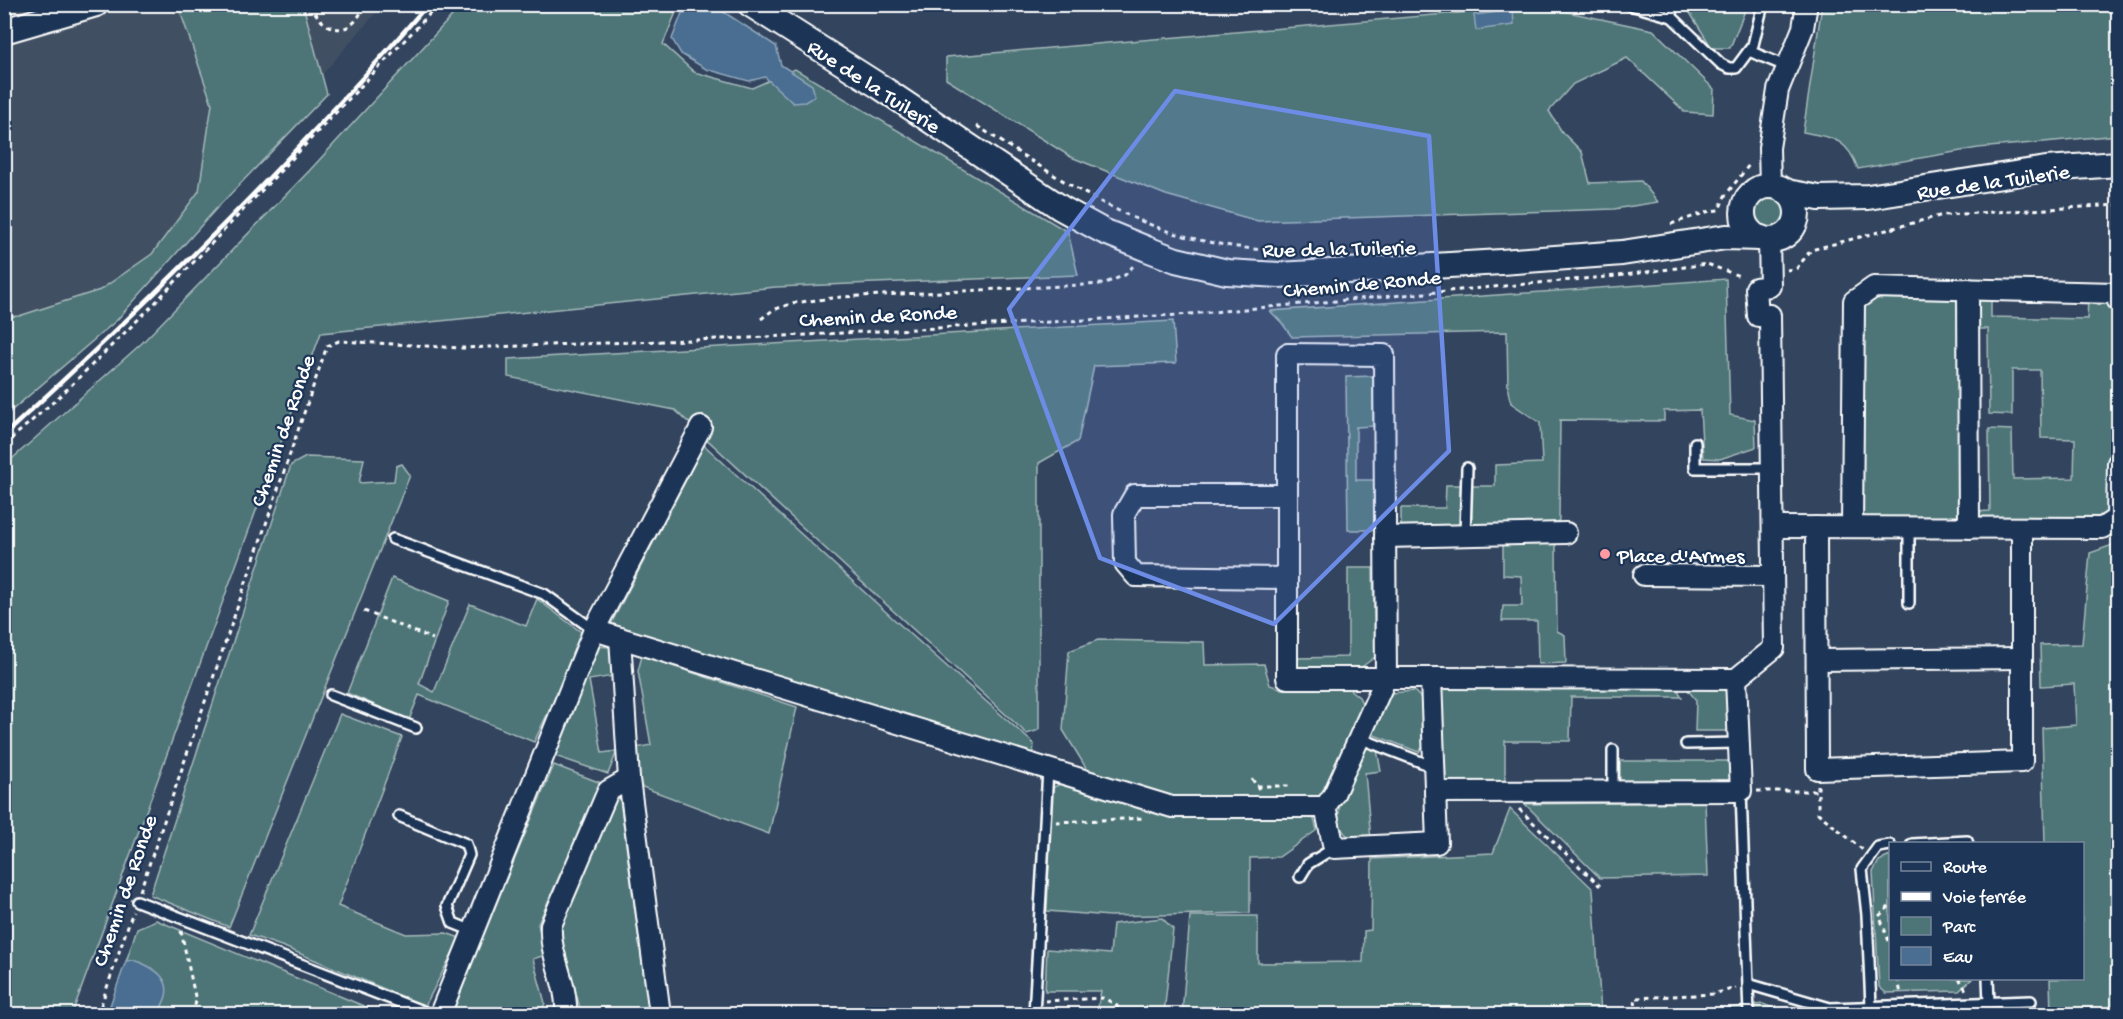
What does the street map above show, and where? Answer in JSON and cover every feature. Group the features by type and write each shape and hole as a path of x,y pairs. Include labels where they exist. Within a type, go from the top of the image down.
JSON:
{"street":[{"path":"4,31 96,4"},
{"name":"Rue de la Tuilerie","path":"750,4 879,86 1061,208 1103,231 1147,249 1176,260 1227,272 1279,275 1512,261 1622,253 1726,237 1773,236 1832,208 1868,197"},
{"path":"1778,189 1769,148 1772,123 1778,90 1803,28 1807,4"},
{"name":"Rue de la Tuilerie","path":"1778,189 1819,198 1868,197 2046,169 2118,164"},
{"path":"1778,189 1793,199 1797,207 1797,217 1773,236 1754,235 1745,222 1746,201 1756,190 1778,189"},
{"name":"Rue de la Tuilerie","path":"1656,248 1731,216 1746,201"},
{"path":"1431,678 1437,843 1334,848 1325,807 1334,794 1386,678 1384,355 1287,354 1287,678 1386,678 1431,678 1736,679 1774,648 1770,315 1758,316 1756,288 1770,286 1773,236"},
{"path":"1852,527 1854,301 1874,287 2115,293 2118,300"},
{"path":"1968,289 1969,528"},
{"path":"440,1014 594,630 701,427"},
{"path":"1773,527 2102,528 2117,518 2118,464"},
{"path":"1287,495 1135,495 1124,514 1125,563 1136,576 1287,578"},
{"path":"1816,527 1817,769 2022,762 2022,528"},
{"path":"1385,537 1566,533"},
{"path":"1644,575 1773,576"},
{"path":"594,630 1172,807 1325,807"},
{"path":"620,638 629,779 660,1014"},
{"path":"1816,660 2022,658"},
{"path":"1435,792 1741,791 1736,679"},
{"path":"566,1014 567,1000 550,939 550,925 608,791 629,779"}],"lane":[{"path":"1627,4 1672,17 1721,64 1729,68 1736,68 1753,45 1763,4"},
{"path":"1671,4 1672,17"},
{"path":"1749,51 1788,67"},
{"path":"1695,443 1695,468 1772,468"},
{"path":"1466,535 1467,468"},
{"path":"1909,528 1909,603"},
{"path":"393,539 543,594 594,630"},
{"path":"332,694 416,728"},
{"path":"1359,738 1434,768"},
{"path":"1686,744 1739,743"},
{"path":"1613,750 1613,791"},
{"path":"1034,1014 1048,770"},
{"path":"1741,791 1749,1014"},
{"path":"399,816 466,844 469,855 447,906 453,923 473,931"},
{"path":"1871,1007 1867,915 1862,869 1878,847 1889,845"},
{"path":"1300,877 1308,864 1334,848"},
{"path":"137,901 430,1014"},
{"path":"1988,980 1989,1003"},
{"path":"1748,984 1830,1011 1871,1007 2031,1001"}],"path":[{"path":"311,4 317,18 332,29 354,24 361,16 364,4"},
{"path":"4,445 60,396 152,306 439,4"},
{"name":"Rue de la Tuilerie","path":"972,123 1092,199 1135,219 1212,243 1248,249 1301,253"},
{"path":"1668,225 1719,210 1725,196 1749,165 1753,165"},
{"name":"Chemin de Ronde","path":"98,1014 327,346 339,341 462,348 749,338 1178,315 1617,276 1707,264 1739,277 1797,268 1811,250 1943,215 2118,205"},
{"path":"761,319 773,310 793,303 841,297 1102,284 1125,275 1147,249"},
{"path":"364,611 433,639"},
{"path":"1817,769 1818,813 1871,857"},
{"path":"1257,786 1292,786"},
{"path":"1501,791 1600,886"},
{"path":"1741,791 1818,791"},
{"path":"1045,822 1167,816 1172,807"},
{"path":"1879,916 1889,907"},
{"path":"178,917 196,1001 193,1014"},
{"path":"1636,1014 1635,998 1713,994 1748,984"},
{"path":"1035,1002 1103,998 1115,1004 1124,1014"}],"highlighted area":[{"path":"1175,91 1429,136 1449,451 1274,624 1100,558 1009,309"}],"shaded area":[{"path":"5,5 383,5 131,293 5,319"}],"green space":[{"path":"178,5 303,5 327,94 215,210 117,320 5,416 5,317 19,316 100,290 152,254 199,191 212,104"},
{"path":"462,5 679,5 663,44 694,72 752,88 795,69 1068,232 1078,275 776,287 321,333 72,1014 5,1014 4,466 142,343 310,170"},
{"path":"1685,5 1744,5 1744,13 1730,48 1712,48"},
{"path":"1822,5 2118,5 2118,135 1978,148 1858,169 1844,145 1831,138 1803,132"},
{"path":"1539,6 1653,30 1714,89 1713,114 1685,112 1627,58 1573,84 1549,111 1562,132 1582,152 1590,183 1641,181 1658,202 1614,209 1258,221 1166,195 1071,157 946,79 946,57"},
{"path":"1770,199 1780,204 1785,214 1780,224 1770,229 1760,224 1755,214 1760,204"},
{"path":"1726,279 1730,415 1755,420 1756,447 1720,459 1703,458 1700,410 1664,411 1664,421 1560,420 1559,520 1552,526 1470,527 1471,486 1495,486 1495,465 1542,463 1540,423 1511,403 1508,391 1507,332 1292,337 1270,311"},
{"path":"1877,295 1955,295 1960,302 1961,520 1861,518 1862,307"},
{"path":"1973,297 1991,297 1991,317 2087,319 2088,300 2108,300 2113,305 2115,313 2110,510 2107,517 2100,520 1974,521 1974,512 1990,511 1989,429 2012,430 2013,479 2074,478 2075,439 2041,438 2040,370 2012,370 2012,415 1989,414 1988,329 1973,329"},
{"path":"1173,321 1176,363 1094,366 1078,441 1039,463 1039,730 1027,734 675,410 508,377 508,359"},
{"path":"1373,376 1373,426 1356,427 1356,480 1374,480 1375,530 1348,530 1346,377"},
{"path":"704,445 1034,744 1033,755 611,624"},
{"path":"306,457 364,459 359,483 394,481 396,466 402,464 410,475 229,927 150,895 291,465"},
{"path":"1446,485 1461,485 1460,526 1401,526 1401,508 1445,508"},
{"path":"1550,539 1556,546 1557,631 1565,635 1566,663 1538,664 1537,621 1502,621 1503,606 1522,606 1521,576 1503,575 1503,540"},
{"path":"2118,543 2118,1014 2051,1014 2050,980 2084,980 2084,842 2045,842 2042,728 2076,725 2074,684 2041,686 2040,645 2082,644 2090,553"},
{"path":"1348,568 1373,568 1375,657 1359,669 1297,668 1297,658 1348,657"},
{"path":"392,578 449,601 419,684 434,692 470,604 526,626 537,599 585,635 534,742 419,695 409,720 347,693"},
{"path":"1098,640 1204,642 1205,665 1264,664 1270,685 1282,689 1349,689 1359,697 1363,705 1326,795 1316,799 1174,798 1091,776 1063,730 1069,651"},
{"path":"596,646 610,647 614,676 589,680 602,753 617,751 608,774 555,756"},
{"path":"642,656 797,707 769,834 637,785 631,749 651,745 638,671"},
{"path":"1683,684 1732,685 1733,731 1695,731 1696,700"},
{"path":"1675,685 1682,697 1571,697 1570,741 1505,741 1505,785 1442,785 1440,686"},
{"path":"1414,691 1422,699 1424,745 1419,752 1374,735 1373,728 1391,693"},
{"path":"340,714 402,737 338,906 406,934 446,933 460,938 425,1006 284,947 249,935"},
{"path":"1365,748 1377,750 1381,771 1365,773 1371,840 1348,836 1341,828 1339,818 1343,793"},
{"path":"1620,761 1734,761 1734,783 1620,784"},
{"path":"554,765 601,783 538,924 545,955 533,959 545,1003 541,1014 450,1014"},
{"path":"1060,784 1157,811 1299,813 1314,819 1317,830 1279,857 1250,858 1250,913 1110,916 1047,911 1052,788"},
{"path":"619,793 649,1014 580,1014 561,936 562,923"},
{"path":"1705,802 1708,876 1600,878 1525,804"},
{"path":"1510,809 1593,889 1601,1014 1338,1014 1325,1010 1182,1014 1190,916 1258,916 1258,963 1363,962 1364,931 1371,930 1372,859 1493,853"},
{"path":"1889,856 1889,980 1971,980 1959,991 1886,993 1879,987 1873,872 1879,861"},
{"path":"1162,918 1173,929 1164,1014 1085,1014 1097,1011 1101,991 1045,991 1047,949 1110,954 1113,924"},
{"path":"156,920 383,1014 109,1014 137,928"},
{"path":"1763,1004 1788,1014 1681,1014"}],"water":[{"path":"713,5 776,46 781,65 812,85 815,96 805,102 793,103 765,77 749,81 706,69 681,54 672,39 682,13 697,7"},
{"path":"1513,10 1514,25 1476,30 1474,15"},
{"path":"133,960 152,968 165,983 166,996 158,1014 107,1014 126,961"}],"railway":[{"path":"4,435 115,332 222,226 327,117 428,4"}],"place":[{"name":"Place d'Armes","path":"1605,554"}]}
